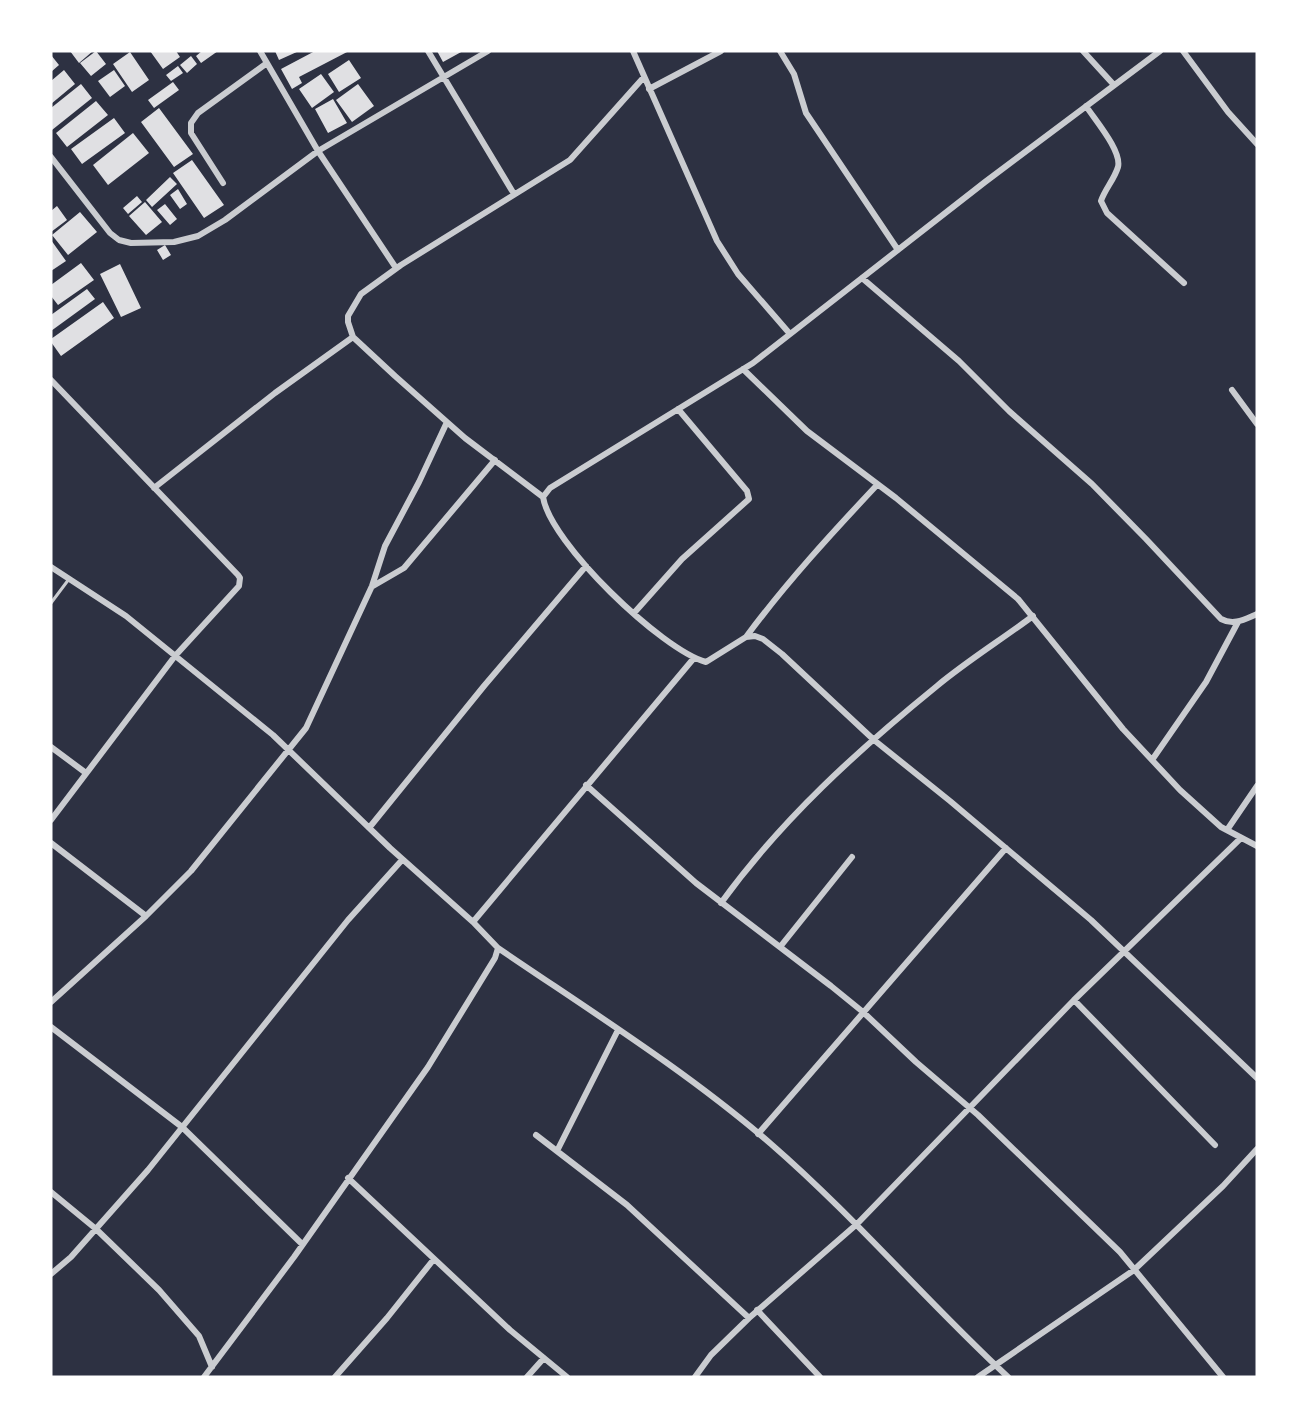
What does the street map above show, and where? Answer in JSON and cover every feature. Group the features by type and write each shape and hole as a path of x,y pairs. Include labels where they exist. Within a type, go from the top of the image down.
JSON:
{"street":[{"path":"260,51 318,151 396,268"},
{"path":"428,51 514,194"},
{"path":"51,157 119,240 131,243 174,242 198,236 225,220 318,151 488,51"},
{"path":"633,51 717,241 738,274 790,334"},
{"path":"649,89 721,51"},
{"path":"780,51 794,74 806,113 898,250"},
{"path":"1083,51 1114,85"},
{"path":"543,497 550,488 743,369 1160,51"},
{"path":"1183,51 1228,112 1257,144"},
{"path":"223,183 191,133 191,123 198,112 267,63"},
{"path":"644,77 570,160 396,268 361,294 350,309 348,322 353,337 447,422 543,497 549,518 586,566 654,632 693,658 706,662 746,637 776,596 877,485"},
{"path":"1086,106 1115,149 1119,164 1101,201 1107,213 1184,283"},
{"path":"862,278 959,361 1009,411 1092,484 1221,619 1228,623 1238,622 1257,614"},
{"path":"154,488 275,393 353,337"},
{"path":"743,369 807,431 1018,598 1123,729 1180,790 1221,827 1257,846"},
{"path":"51,381 240,578 239,586 175,656 51,820"},
{"path":"1232,390 1257,424"},
{"path":"634,613 682,559 750,499 747,491 678,409"},
{"path":"51,1002 192,871 306,728 372,586 385,546 447,422"},
{"path":"372,586 404,568 495,460"},
{"path":"369,828 586,566"},
{"path":"51,567 126,616 273,735 402,860 473,922 498,948 685,1077 758,1134 858,1224 1008,1377"},
{"path":"721,903 801,806 938,685 1033,616"},
{"path":"1152,760 1206,682 1238,622"},
{"path":"746,637 755,636 763,639 782,654 874,740 1091,920 1257,1078"},
{"path":"473,922 693,658"},
{"path":"51,747 86,773"},
{"path":"586,785 696,883 863,1012 916,1062 971,1108 1120,1252 1223,1377"},
{"path":"1227,830 1257,786"},
{"path":"695,1377 711,1355 749,1318 858,1224 1074,1000 1241,838"},
{"path":"51,843 146,916"},
{"path":"758,1134 1006,848"},
{"path":"780,947 852,857"},
{"path":"51,1274 71,1257 148,1170 348,920 402,860"},
{"path":"204,1377 428,1067 495,958 498,948"},
{"path":"1074,1000 1215,1145"},
{"path":"51,1027 182,1127 302,1244"},
{"path":"557,1151 618,1030"},
{"path":"536,1135 627,1205 749,1318"},
{"path":"978,1377 1134,1270 1224,1186 1257,1149"},
{"path":"348,1179 567,1377"},
{"path":"51,1192 96,1229 159,1290 199,1336 212,1367"},
{"path":"335,1377 387,1318 434,1259"},
{"path":"758,1310 820,1377"},
{"path":"527,1377 544,1358"}],"lane":[{"path":"51,603 69,579"}],"building":[{"path":"70,51 93,51 79,63"},
{"path":"96,51 106,64 91,76 80,63"},
{"path":"150,51 176,51 180,57 163,69"},
{"path":"202,51 218,51 201,63 196,56"},
{"path":"275,51 299,51 279,60"},
{"path":"315,51 349,51 299,77 302,83 292,89 281,69"},
{"path":"437,51 463,51 443,62"},
{"path":"130,52 149,80 132,92 113,64"},
{"path":"51,55 59,65 51,72"},
{"path":"191,56 197,64 187,73 180,65"},
{"path":"349,60 361,78 339,92 328,74"},
{"path":"178,66 183,73 171,81 166,75"},
{"path":"64,70 75,84 51,104 51,81"},
{"path":"114,70 125,86 110,97 98,81"},
{"path":"321,74 334,92 312,108 299,89"},
{"path":"173,82 179,90 154,108 148,100"},
{"path":"81,84 92,98 52,130 51,108"},
{"path":"358,84 374,106 352,122 336,100"},
{"path":"333,99 347,123 328,133 315,109"},
{"path":"96,101 108,115 67,147 56,133"},
{"path":"159,108 193,154 174,167 141,122"},
{"path":"114,118 125,133 82,164 71,149"},
{"path":"133,133 149,153 108,185 93,165"},
{"path":"192,160 224,205 204,218 173,173"},
{"path":"170,177 177,184 152,207 146,200"},
{"path":"178,189 187,204 180,209 170,195"},
{"path":"137,196 142,202 128,214 123,208"},
{"path":"145,202 162,222 146,235 129,216"},
{"path":"165,204 177,219 170,225 157,210"},
{"path":"57,206 67,220 51,232 51,211"},
{"path":"80,212 97,232 68,255 52,235"},
{"path":"51,240 66,261 51,271"},
{"path":"165,245 171,255 163,260 157,250"},
{"path":"81,263 94,280 58,305 51,296 51,285"},
{"path":"120,264 141,308 121,317 100,274"},
{"path":"87,289 95,299 51,331 51,315"},
{"path":"103,302 114,318 61,356 51,339"}]}
